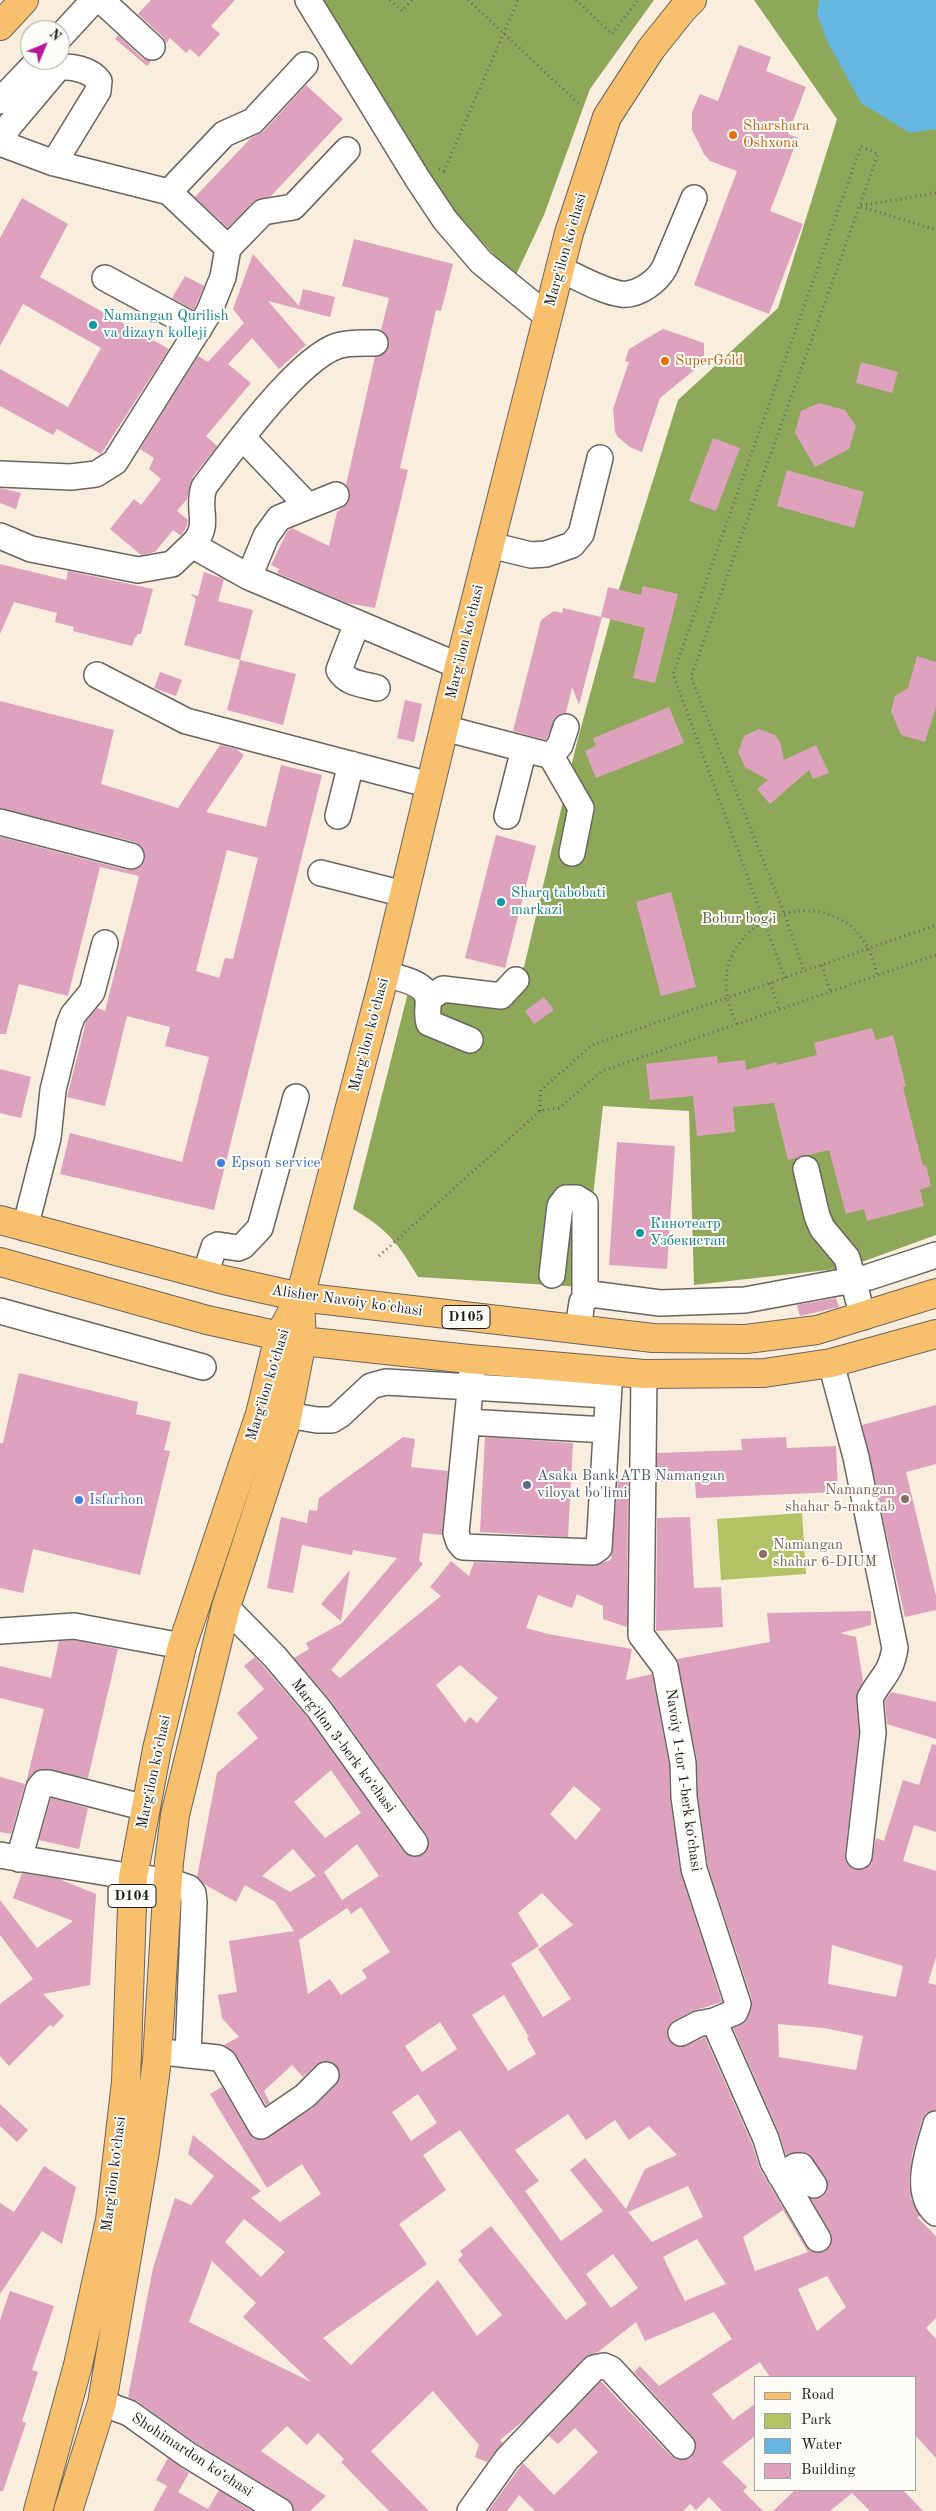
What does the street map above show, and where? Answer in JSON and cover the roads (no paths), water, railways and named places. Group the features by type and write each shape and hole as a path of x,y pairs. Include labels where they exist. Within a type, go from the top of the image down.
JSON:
{"main road":[{"path":"0,26 24,0"},
{"name":"Marg'ilon ko'chasi","path":"300,1297 385,974 459,666 569,233 607,117 651,49 687,3"},
{"name":"Alisher Navoiy ko'chasi","path":"13,1224 205,1275 300,1297 653,1338 763,1338 817,1330 936,1293"},
{"path":"0,1262 207,1320 291,1338 473,1360 609,1383 644,1374 764,1373 831,1363 936,1334"},
{"name":"Margʻilon koʻchasi","path":"68,2511 102,2404 132,2235 157,2051 169,1862 175,1815 226,1608 287,1415 291,1338 300,1297"},
{"name":"Margʻilon koʻchasi","path":"38,2511 78,2365 110,2220 126,2082 133,1877 146,1808 182,1646 260,1414 291,1338"},
{"path":"763,1338 764,1373"}],"street":[{"path":"308,0 417,178 445,220 481,262 547,316"},
{"path":"70,29 106,2 152,47"},
{"path":"169,192 224,134 253,121 305,65"},
{"path":"54,162 98,91 99,81 92,74 66,66 58,68 9,126 0,142 54,162 169,192 228,248"},
{"path":"0,101 29,70"},
{"path":"0,474 72,477 96,474 116,462 210,312 224,277 228,248 263,212 293,207 347,150"},
{"path":"560,270 622,294 647,286 661,275 694,198"},
{"path":"105,278 199,329"},
{"path":"0,536 31,549 138,570 172,564 192,545 203,531 201,496 204,487 242,437 309,361 338,345 375,342"},
{"path":"242,437 308,506"},
{"path":"490,545 531,555 546,554 572,545 581,534 600,458"},
{"path":"249,577 272,526 280,518 336,495"},
{"path":"192,545 249,577 459,666"},
{"path":"357,623 339,670 342,676 351,681 377,688"},
{"path":"97,676 186,721 430,785"},
{"path":"551,756 560,745 566,727"},
{"path":"444,728 551,756 581,808 572,853"},
{"path":"507,816 524,749"},
{"path":"338,816 351,764"},
{"path":"0,822 132,856"},
{"path":"321,872 404,894"},
{"path":"13,1224 48,1138 53,1090 69,1024 73,1015 92,992 105,943"},
{"path":"385,974 419,985 428,999 426,1017 428,1023 470,1040"},
{"path":"428,999 443,989 501,996 516,980"},
{"path":"205,1275 214,1248 218,1245 238,1248 243,1246 260,1228 296,1098"},
{"path":"806,1169 822,1228 847,1258 863,1317"},
{"path":"552,1275 560,1206 566,1198 577,1198 585,1203 585,1297 582,1302 578,1329"},
{"path":"585,1297 591,1294 608,1294 660,1304 745,1300 854,1280 936,1255"},
{"path":"0,1311 203,1367"},
{"path":"287,1415 317,1420 332,1420 371,1386 386,1382 470,1388 609,1383 599,1548 593,1552 463,1546 458,1542 456,1533 470,1388 473,1360"},
{"path":"831,1363 856,1457 895,1648 893,1661 887,1675 870,1698 873,1732 859,1856"},
{"name":"Navoiy 1-tor 1-berk koʻchasi","path":"644,1374 641,1635 665,1668 683,1763 684,1797 694,1869 738,2004 735,2012 714,2021 698,2024 682,2033"},
{"path":"467,1422 606,1430"},
{"name":"Margʻilon 3-berk koʻchasi","path":"226,1608 275,1657 319,1709 415,1843"},
{"path":"0,1631 74,1626 182,1646"},
{"path":"146,1808 43,1783 39,1788 10,1857 133,1877 169,1880 189,1888 193,1893 194,1902 188,2055"},
{"path":"714,2021 766,2139 773,2162 818,2239"},
{"path":"157,2051 218,2058 224,2062 261,2126 305,2096 326,2076"},
{"path":"936,2124 926,2160 924,2187 925,2199 936,2213"},
{"path":"780,2175 796,2166 801,2166 814,2185"},
{"path":"470,2511 507,2459 594,2368 604,2366 610,2369 682,2446"},
{"name":"Shohimardon koʻchasi","path":"102,2404 129,2413 188,2455 280,2511"}],"water":[{"path":"819,0 936,0 936,129 910,133 861,103 827,41 817,14"}],"place":[{"name":"Sharshara Oshxona","path":"733,135"},
{"name":"Namangan Qurilish va dizayn kolleji","path":"93,325"},
{"name":"SuperGold","path":"665,361"},
{"name":"Sharq tabobati markazi","path":"501,902"},
{"name":"Epson service","path":"221,1163"},
{"name":"Кинотеатр Узбекистан","path":"640,1233"},
{"name":"Asaka Bank ATB Namangan viloyat bo'limi","path":"527,1485"},
{"name":"Namangan shahar 5-maktab","path":"905,1499"},
{"name":"Isfarhon","path":"79,1500"},
{"name":"Namangan shahar 6-DIUM","path":"763,1554"}],"park label":[{"name":"Bobur bog'i","path":"739,919"}]}
